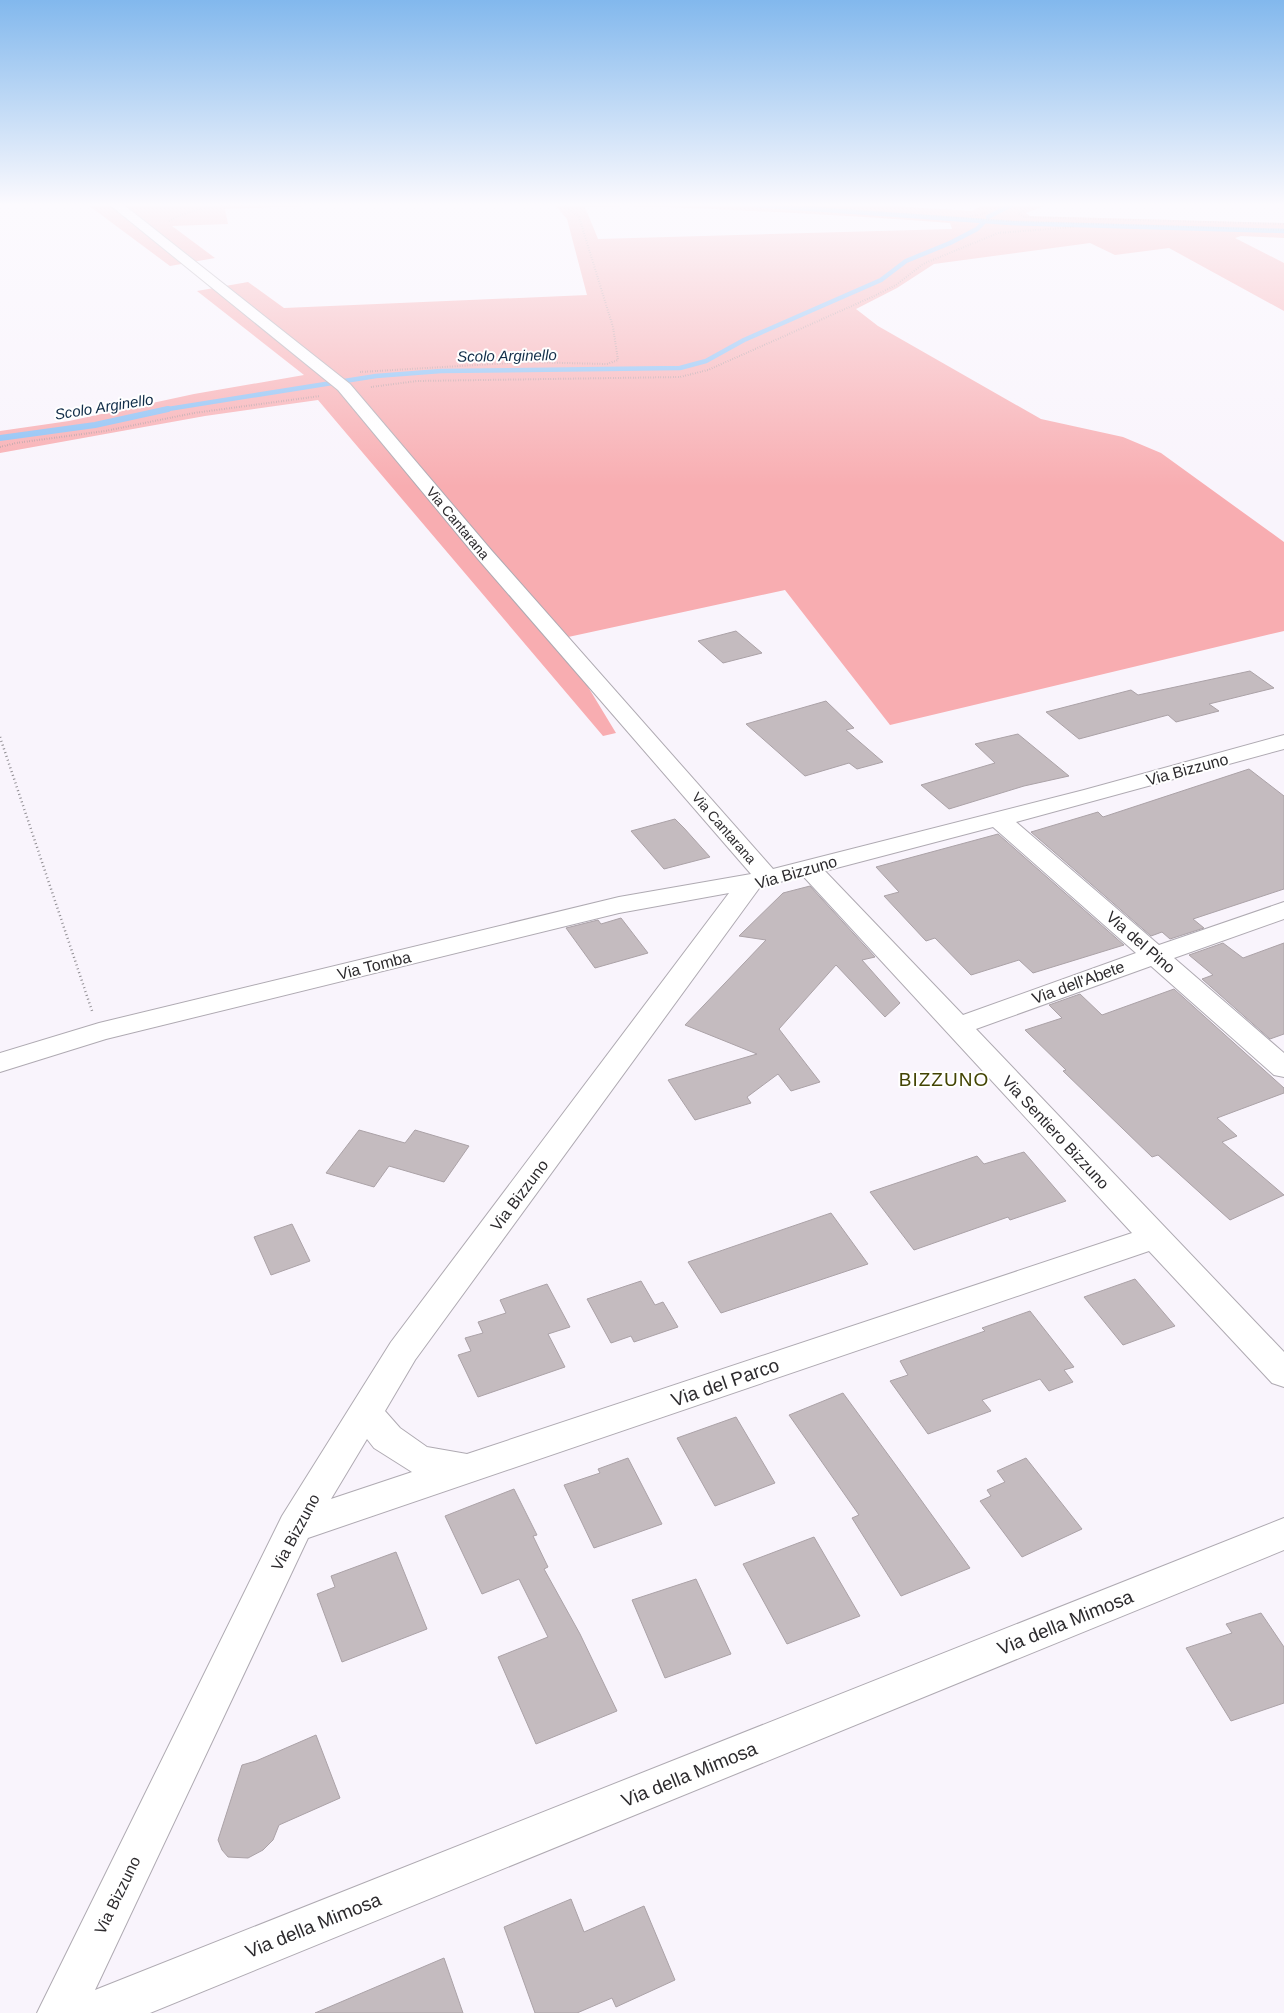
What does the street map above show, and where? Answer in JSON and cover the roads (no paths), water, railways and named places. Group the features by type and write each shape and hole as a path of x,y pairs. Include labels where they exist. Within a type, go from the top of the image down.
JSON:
{"street":[{"name":"Via Cantarana","path":"237,299 345,382 485,555 759,879"},
{"name":"Via Bizzuno","path":"60,2013 296,1526 365,1412 403,1351 759,879 1092,795 1284,742"},
{"name":"Via del Pino","path":"997,818 1156,954 1284,1068"},
{"name":"Via Sentiero Bizzuno","path":"808,867 1284,1374"},
{"name":"Via Tomba","path":"0,1063 99,1032 619,905 759,879"},
{"name":"Via dell'Abete","path":"958,1026 1284,910"},
{"name":"Via del Parco","path":"296,1526 1155,1237"},
{"path":"365,1412 387,1438 419,1460 469,1468"},
{"name":"Via della Mimosa","path":"94,2013 1284,1534"}],"waterway":[{"name":"Scolo Arginello","path":"167,409 376,376 441,371 680,368 706,361 744,340 838,299"},
{"name":"Scolo Arginello","path":"0,438 95,425 167,409"},
{"name":"Scolo Arginello","path":"162,410 167,409"}],"district":[{"name":"BIZZUNO","path":"944,1079"}]}
